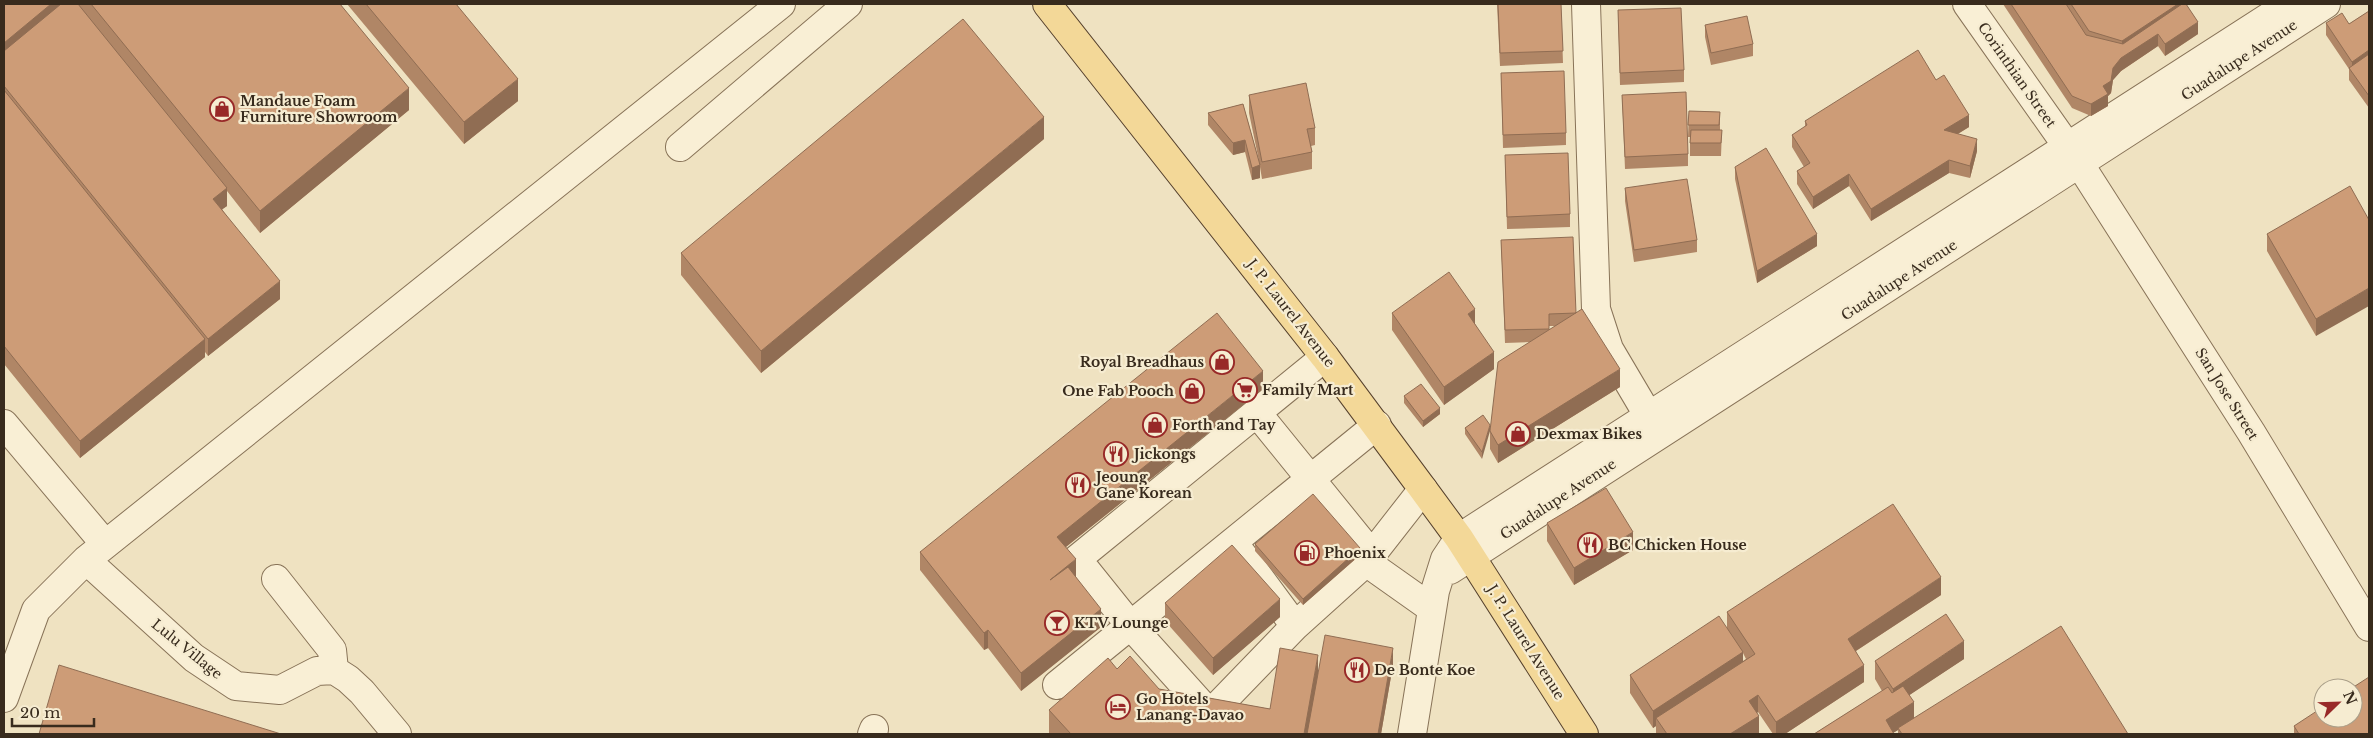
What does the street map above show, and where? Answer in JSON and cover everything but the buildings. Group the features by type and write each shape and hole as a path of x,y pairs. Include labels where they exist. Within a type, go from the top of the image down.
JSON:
{"main road":[{"name":"J. P. Laurel Avenue","path":"1047,4 1325,357 1424,488 1465,547 1584,734"}],"street":[{"path":"4,698 36,610 95,552 780,4"},
{"path":"680,147 848,4"},
{"path":"1586,4 1596,309 1609,349 1654,425"},
{"name":"Corinthian Street","path":"1967,4 2073,155"},
{"name":"Guadalupe Avenue","path":"2192,78 2289,4"},
{"name":"Guadalupe Avenue","path":"1465,547 2192,78 2326,4"},
{"name":"San Jose Street","path":"2073,155 2252,432 2369,628"},
{"path":"1325,357 1077,559 1130,625 1210,714 1295,626 1366,562 1424,488"},
{"path":"1257,413 1364,545 1366,562 1431,608"},
{"name":"Lulu Village","path":"4,424 95,552 194,658 236,686 280,690 317,671 334,670"},
{"path":"1057,684 1376,425"},
{"path":"1233,542 1295,626"},
{"path":"1412,734 1431,608 1438,577 1444,559 1465,547"},
{"path":"276,579 332,650 334,670 348,679 362,692 397,734"}],"place":[{"name":"Mandaue Foam Furniture Showroom","path":"222,109"},
{"name":"Royal Breadhaus","path":"1222,362"},
{"name":"Family Mart","path":"1245,390"},
{"name":"One Fab Pooch","path":"1192,391"},
{"name":"Forth and Tay","path":"1155,425"},
{"name":"Dexmax Bikes","path":"1518,434"},
{"name":"Jickongs","path":"1116,454"},
{"name":"Jeoung Gane Korean","path":"1078,485"},
{"name":"BC Chicken House","path":"1590,545"},
{"name":"Phoenix","path":"1307,553"},
{"name":"KTV Lounge","path":"1057,623"},
{"name":"De Bonte Koe","path":"1357,670"},
{"name":"Go Hotels Lanang-Davao","path":"1118,707"}]}
